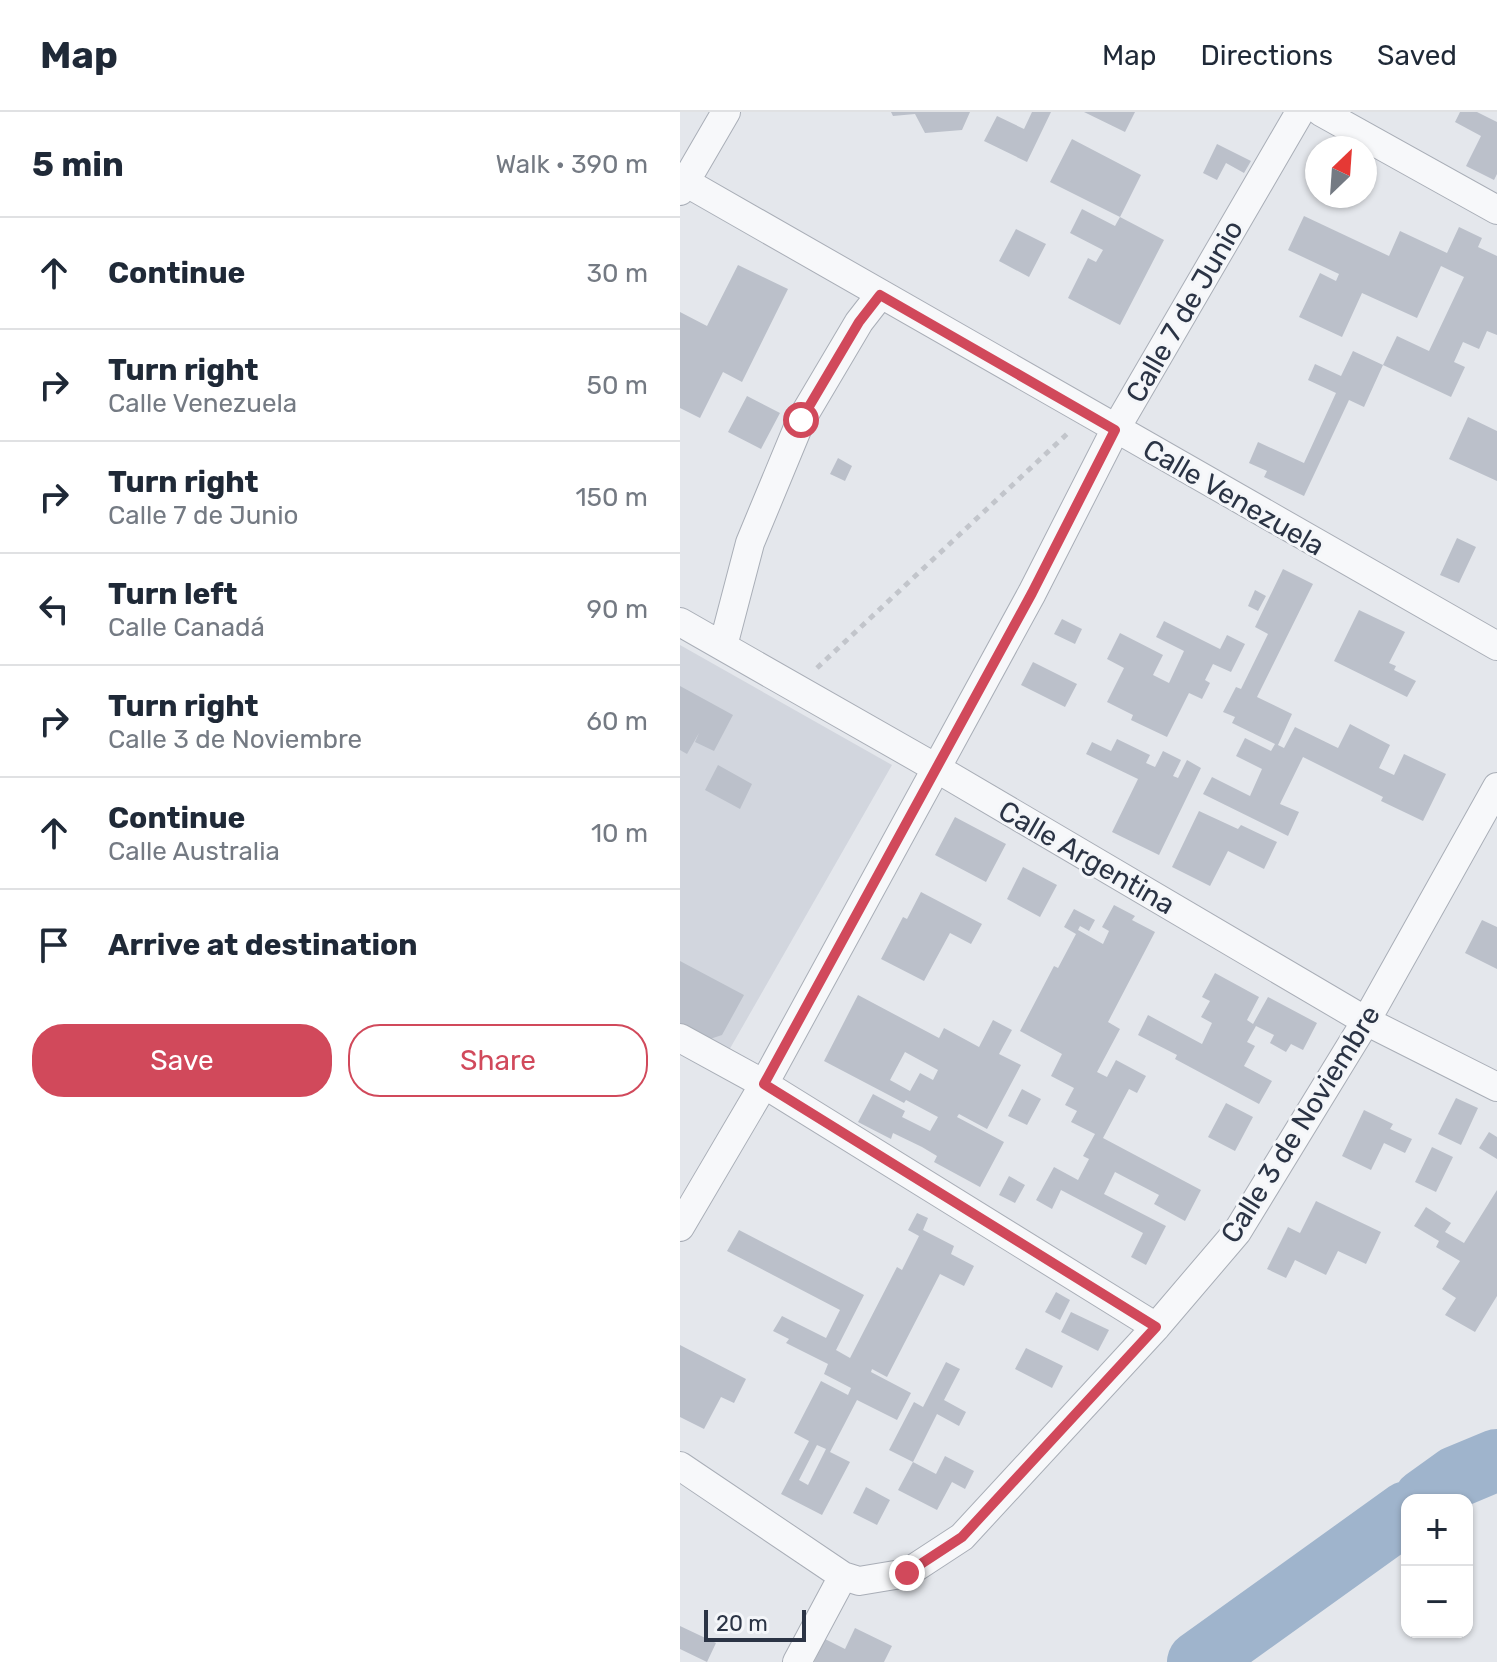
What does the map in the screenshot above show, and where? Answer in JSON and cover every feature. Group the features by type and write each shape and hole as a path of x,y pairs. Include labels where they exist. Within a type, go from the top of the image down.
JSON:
{"street":[{"path":"682,184 726,112"},
{"name":"Calle 7 de Junio","path":"680,1227 764,1084 1032,593 1115,430 1300,112"},
{"path":"1321,112 1497,210"},
{"name":"Calle Venezuela","path":"682,184 1497,646"},
{"path":"723,646 750,543 801,420 859,322 880,295"},
{"name":"Calle Argentina","path":"680,622 936,768 1366,1021 1497,1087"},
{"name":"Calle 3 de Noviembre","path":"843,1576 859,1581 907,1573 962,1537 1156,1327 1237,1232 1366,1021 1497,787"},
{"path":"680,1038 764,1084 1156,1327"},
{"path":"680,1466 843,1576 797,1662"}],"path":[{"path":"796,688 1088,414"}],"shaded area":[{"path":"680,645 892,765 728,1052 680,1025"}],"building":[{"path":"891,112 970,112 962,130 925,133 915,114 893,116"},
{"path":"1032,112 1051,112 1027,162 984,141 997,116 1024,129"},
{"path":"1084,112 1135,112 1125,132"},
{"path":"1460,112 1477,112 1497,122 1497,174 1494,180 1466,166 1481,136 1455,122"},
{"path":"1072,139 1141,175 1120,217 1050,182"},
{"path":"1217,144 1251,161 1244,173 1226,163 1217,180 1203,173"},
{"path":"1082,209 1115,226 1120,217 1164,240 1120,325 1068,298 1088,258 1096,262 1103,250 1070,233"},
{"path":"1304,216 1389,256 1400,231 1447,253 1459,227 1482,238 1478,247 1497,256 1497,335 1487,331 1479,349 1463,342 1454,362 1465,367 1451,397 1383,365 1397,336 1429,351 1464,277 1441,266 1417,318 1362,293 1342,337 1299,317 1320,273 1336,281 1339,274 1288,250"},
{"path":"1016,229 1046,244 1029,277 999,261"},
{"path":"738,265 788,289 742,382 723,372 700,418 680,408 680,312 707,326"},
{"path":"1353,351 1383,365 1364,407 1349,400 1304,496 1264,477 1267,471 1249,463 1258,442 1304,463 1336,393 1308,380 1315,364 1341,376"},
{"path":"747,396 780,413 761,449 728,432"},
{"path":"1468,417 1497,431 1497,481 1449,459"},
{"path":"838,458 852,466 845,481 830,474"},
{"path":"1457,538 1476,547 1459,583 1440,575"},
{"path":"1283,569 1313,584 1257,697 1292,714 1278,745 1284,748 1295,727 1338,748 1350,724 1390,745 1379,768 1394,775 1404,754 1446,774 1423,821 1303,757 1280,804 1299,812 1288,836 1203,794 1212,777 1250,796 1262,769 1236,756 1245,738 1271,751 1275,744 1232,723 1235,717 1223,712 1236,687 1241,689 1268,634 1255,627"},
{"path":"1255,590 1266,596 1258,611 1248,606"},
{"path":"1359,610 1405,632 1389,663 1396,666 1394,670 1416,681 1407,697 1334,661"},
{"path":"1062,619 1082,629 1075,644 1054,634"},
{"path":"1164,621 1220,649 1227,635 1245,644 1231,672 1213,664 1205,680 1210,683 1202,699 1189,693 1167,737 1131,720 1133,715 1107,702 1124,668 1107,659 1120,633 1163,655 1153,675 1169,683 1184,651 1156,637"},
{"path":"1033,662 1077,684 1065,707 1021,685"},
{"path":"680,686 733,715 714,751 695,742 699,733 687,754 680,750"},
{"path":"1117,739 1150,755 1146,763 1155,767 1163,751 1181,760 1173,776 1178,778 1187,760 1201,768 1159,855 1112,832 1138,779 1086,754 1092,742 1111,751"},
{"path":"718,765 752,784 740,809 705,790"},
{"path":"1199,811 1238,829 1241,825 1277,842 1264,869 1228,851 1210,886 1172,867"},
{"path":"955,817 1006,844 986,882 935,855"},
{"path":"1023,867 1057,885 1040,917 1007,899"},
{"path":"921,892 982,924 971,944 950,933 924,981 881,959 903,917 907,919"},
{"path":"1114,905 1135,916 1132,920 1155,932 1108,1022 1120,1029 1097,1072 1107,1077 1116,1060 1146,1076 1137,1093 1129,1089 1103,1138 1201,1190 1185,1221 1154,1204 1159,1195 1115,1172 1104,1194 1166,1226 1146,1265 1131,1257 1143,1233 1061,1190 1052,1209 1036,1200 1054,1167 1078,1180 1089,1159 1083,1156 1095,1134 1071,1122 1077,1111 1065,1105 1074,1088 1051,1076 1062,1054 1020,1031 1054,966 1058,968 1076,934 1064,927 1074,909 1095,920 1089,931 1080,926 1078,930 1103,944 1109,931 1102,927"},
{"path":"1482,920 1497,927 1497,969 1465,953"},
{"path":"680,961 744,995 722,1035 710,1039 680,1023"},
{"path":"1215,973 1259,997 1247,1020 1253,1024 1268,997 1317,1023 1303,1050 1291,1044 1286,1052 1270,1043 1274,1035 1256,1026 1247,1042 1255,1046 1244,1066 1272,1081 1259,1104 1175,1059 1177,1055 1138,1035 1148,1015 1202,1044 1212,1023 1201,1017 1210,1001 1202,997"},
{"path":"858,995 939,1038 944,1028 979,1047 993,1020 1012,1030 999,1054 1021,1065 987,1129 959,1114 957,1117 1004,1142 980,1187 934,1162 937,1156 922,1147 893,1133 891,1139 858,1122 873,1094 905,1111 902,1117 930,1131 938,1117 906,1100 904,1103 824,1061","holes":["905,1052 938,1070 933,1080 920,1073 910,1091 890,1080"]},
{"path":"1022,1089 1041,1099 1027,1125 1008,1116"},
{"path":"1456,1098 1478,1108 1461,1145 1438,1134"},
{"path":"1226,1103 1253,1117 1235,1151 1208,1137"},
{"path":"1364,1110 1393,1124 1390,1129 1412,1139 1405,1153 1384,1143 1371,1170 1342,1156"},
{"path":"1489,1132 1497,1137 1497,1159 1479,1148"},
{"path":"1432,1147 1453,1157 1436,1192 1415,1182"},
{"path":"1009,1176 1025,1185 1015,1203 999,1195"},
{"path":"1497,1190 1497,1296 1475,1332 1445,1315 1456,1298 1442,1289 1460,1261 1436,1247 1439,1241 1414,1226 1426,1207 1451,1223 1445,1232 1464,1243"},
{"path":"1316,1201 1381,1232 1366,1264 1338,1251 1326,1275 1295,1260 1286,1278 1267,1269 1288,1227 1300,1233"},
{"path":"917,1213 928,1218 923,1230 954,1246 951,1254 974,1266 964,1286 940,1274 887,1377 872,1369 871,1372 911,1393 897,1420 857,1400 830,1452 850,1462 822,1515 781,1494 809,1441 794,1433 821,1381 848,1395 851,1388 824,1374 828,1364 786,1343 789,1339 773,1331 782,1316 826,1338 840,1310 727,1251 739,1230 864,1295 836,1350 850,1358 897,1267 902,1270 919,1236 908,1230","holes":["817,1445 826,1449 808,1485 799,1480"]},
{"path":"1056,1292 1070,1300 1060,1320 1045,1312"},
{"path":"1071,1312 1109,1330 1098,1351 1061,1332"},
{"path":"680,1345 746,1379 734,1403 721,1397 704,1429 680,1417"},
{"path":"1026,1348 1063,1366 1052,1388 1015,1369"},
{"path":"946,1362 960,1369 944,1400 966,1412 959,1426 937,1414 913,1462 889,1450 914,1402 923,1407"},
{"path":"945,1456 974,1471 965,1489 952,1482 937,1510 898,1490 913,1462 936,1474"},
{"path":"866,1487 890,1500 877,1525 853,1513"},
{"path":"680,1626 716,1643 707,1662 680,1649"},
{"path":"855,1628 892,1646 884,1662 814,1662 825,1639 845,1649"}],"waterway":[{"path":"1432,1494 1456,1477 1497,1460"},
{"path":"1198,1662 1401,1516"}],"route":[{"path":"801,420 859,322 880,295 1115,430 1032,593 764,1084 1156,1327 962,1537 907,1573"}]}
